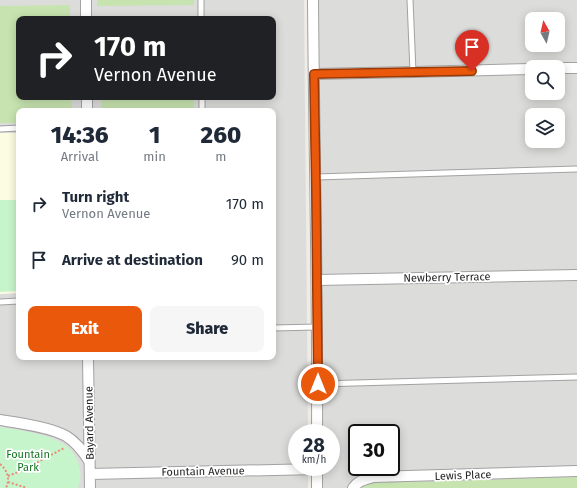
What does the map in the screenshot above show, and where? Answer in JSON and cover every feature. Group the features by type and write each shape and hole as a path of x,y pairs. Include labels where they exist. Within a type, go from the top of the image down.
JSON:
{"street":[{"path":"86,0 86,16"},
{"path":"313,0 316,177 317,424"},
{"path":"565,68 577,68"},
{"path":"314,74 525,69"},
{"name":"Newberry Terrace","path":"317,280 577,275"},
{"name":"Bayard Avenue","path":"88,360 90,487"},
{"path":"0,420 22,423 52,430 66,436 77,445 89,461"},
{"name":"Fountain Avenue","path":"90,474 288,469"},
{"name":"Lewis Place","path":"354,488 357,483 362,480 373,477 577,471"},
{"path":"317,476 317,488"}],"lane":[{"path":"201,0 201,16"},
{"path":"410,0 413,72"},
{"path":"0,129 16,128"},
{"path":"316,177 577,169"},
{"path":"0,302 16,301"},
{"path":"276,328 317,327"},
{"path":"318,384 577,377"}],"path":[{"path":"8,476 29,467 66,446"},
{"path":"0,464 8,476 6,488"},
{"path":"8,482 27,488"}],"shaded area":[{"path":"0,0 304,0 308,424 288,424 288,476 308,476 308,488 0,488 0,294 16,293 16,360 276,360 276,108 16,108 16,133 0,133"},
{"path":"313,0 577,0 577,488 317,488 317,476 340,476 340,424 317,424"},
{"path":"0,133 16,133 16,293 0,294"}],"green space":[{"path":"97,0 194,0 194,5 97,6"},
{"path":"70,5 70,16 16,16 16,100 71,100 72,108 16,108 16,123 0,123 0,6"},
{"path":"101,100 194,100 194,108 101,108"},
{"path":"0,200 16,200 16,291 0,292"},
{"name":"Fountain Park","path":"0,427 51,438 70,449 77,460 79,467 80,481 78,488 0,488"},
{"path":"577,477 577,488 362,488 368,483"}],"route":[{"path":"318,384 314,74 472,71"}]}
